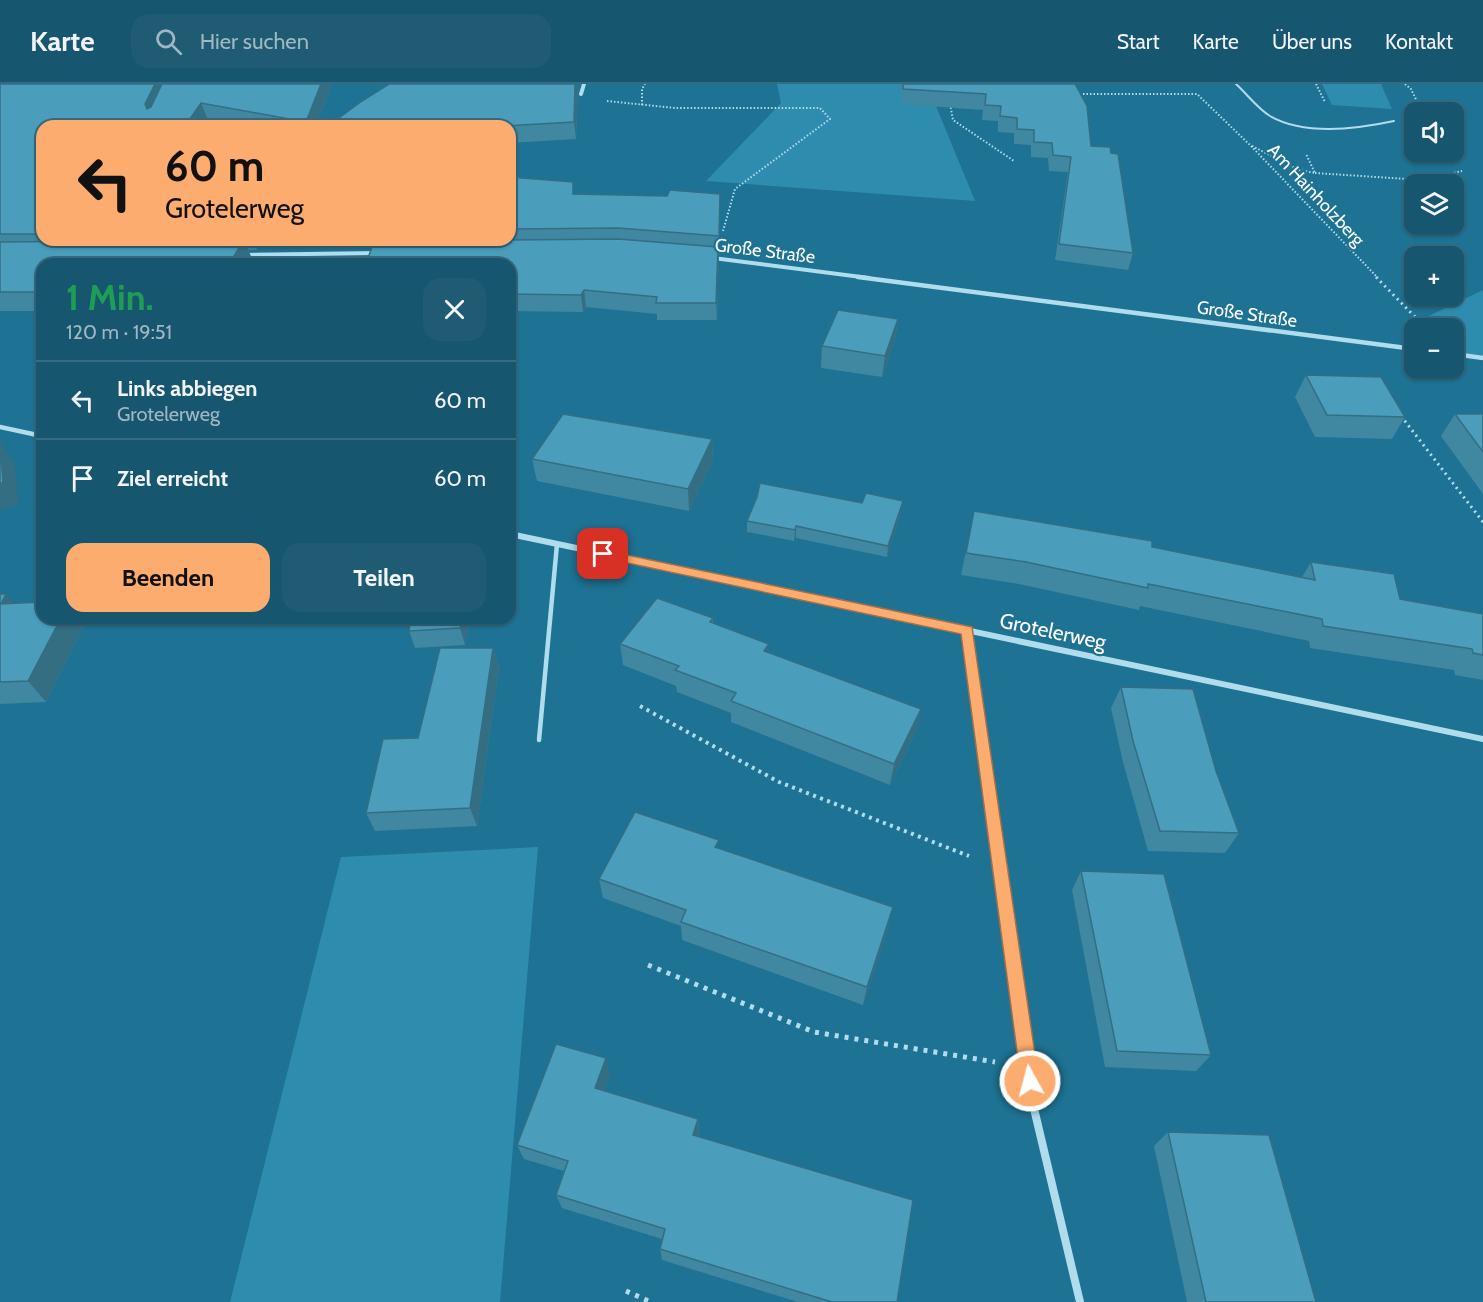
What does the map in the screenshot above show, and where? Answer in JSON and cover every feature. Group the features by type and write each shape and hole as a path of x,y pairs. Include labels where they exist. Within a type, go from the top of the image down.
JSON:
{"street":[{"path":"581,94 584,84"},
{"path":"234,255 387,253"},
{"name":"Große Straße","path":"702,257 1404,348"},
{"path":"1464,355 1483,358"},
{"path":"0,427 36,435"},
{"name":"Grotelerweg","path":"516,535 1483,739"},
{"path":"967,630 1031,1095 1080,1302"}],"lane":[{"path":"1236,84 1270,116 1286,122 1349,128 1370,127 1394,121"},
{"path":"539,740 557,544"}],"path":[{"path":"642,105 642,89 645,84"},
{"path":"1405,84 1418,102"},
{"path":"581,94 602,100 675,108 820,108 830,118 735,189 713,258"},
{"name":"Am Hainholzberg","path":"1075,94 1197,94 1251,146 1414,317"},
{"path":"949,97 953,120 1014,161"},
{"path":"1251,146 1264,150 1304,174 1422,180 1462,171"},
{"path":"1305,153 1315,174"},
{"path":"1399,413 1483,522"},
{"path":"640,706 779,782 1000,868"},
{"path":"648,965 814,1032 1028,1067"},
{"path":"626,1291 651,1302"}],"shaded area":[{"path":"777,84 927,84 975,201 706,181 781,103"},
{"path":"1322,84 1381,84 1392,109 1332,105"},
{"path":"1483,290 1483,358 1464,355 1464,318 1425,318 1450,306 1464,306 1464,299"},
{"path":"538,847 500,1302 230,1302 341,857"}],"building":[{"path":"0,84 155,84 145,104 147,109 151,107 162,84 321,84 307,120 295,120 201,103 189,120 36,120 36,234 0,234"},
{"path":"389,84 575,84 574,122 516,125 516,120 336,120"},
{"path":"903,84 1075,84 1087,106 1091,146 1110,147 1111,153 1118,154 1133,253 1059,244 1071,157 1053,155 1052,143 1034,142 1034,130 1017,129 1017,118 1000,116 1001,106 985,105 986,94 903,89"},
{"path":"516,177 573,182 573,194 667,196 670,190 720,194 719,236 618,228 516,229"},
{"path":"618,239 718,247 716,303 656,303 657,297 584,290 581,295 516,294 516,258 368,258 372,246 516,246 516,240"},
{"path":"0,242 36,242 36,246 240,246 233,258 36,258 36,292 0,292"},
{"path":"838,310 898,319 885,356 822,346"},
{"path":"1306,375 1381,377 1405,417 1327,415"},
{"path":"563,414 712,439 688,489 532,459"},
{"path":"1455,414 1483,414 1483,452"},
{"path":"0,442 3,483 0,483"},
{"path":"760,483 862,503 866,493 903,501 888,546 796,526 795,530 747,521"},
{"path":"974,511 1152,541 1152,547 1315,580 1311,562 1394,574 1400,599 1483,614 1483,655 1473,653 1472,649 1323,626 1322,619 1148,584 1148,588 1026,562 966,553"},
{"path":"0,594 6,594 1,604 36,602 36,624 58,624 28,681 0,682"},
{"path":"657,598 713,618 710,622 769,644 764,651 921,709 894,764 731,701 736,693 675,670 679,666 620,644"},
{"path":"410,624 461,624 460,628 409,631"},
{"path":"440,648 493,648 470,808 366,813 383,739 418,738"},
{"path":"1121,687 1193,689 1216,771 1239,833 1160,831 1133,741"},
{"path":"635,812 719,840 715,847 893,907 867,987 681,922 686,910 599,879"},
{"path":"1081,871 1164,874 1211,1055 1117,1051"},
{"path":"556,1044 606,1058 595,1088 698,1119 693,1135 913,1200 897,1302 832,1302 660,1249 665,1229 556,1195 568,1161 517,1145"},
{"path":"1168,1132 1269,1135 1316,1302 1206,1302"}],"route":[{"path":"603,554 967,630 1030,1081"}]}
